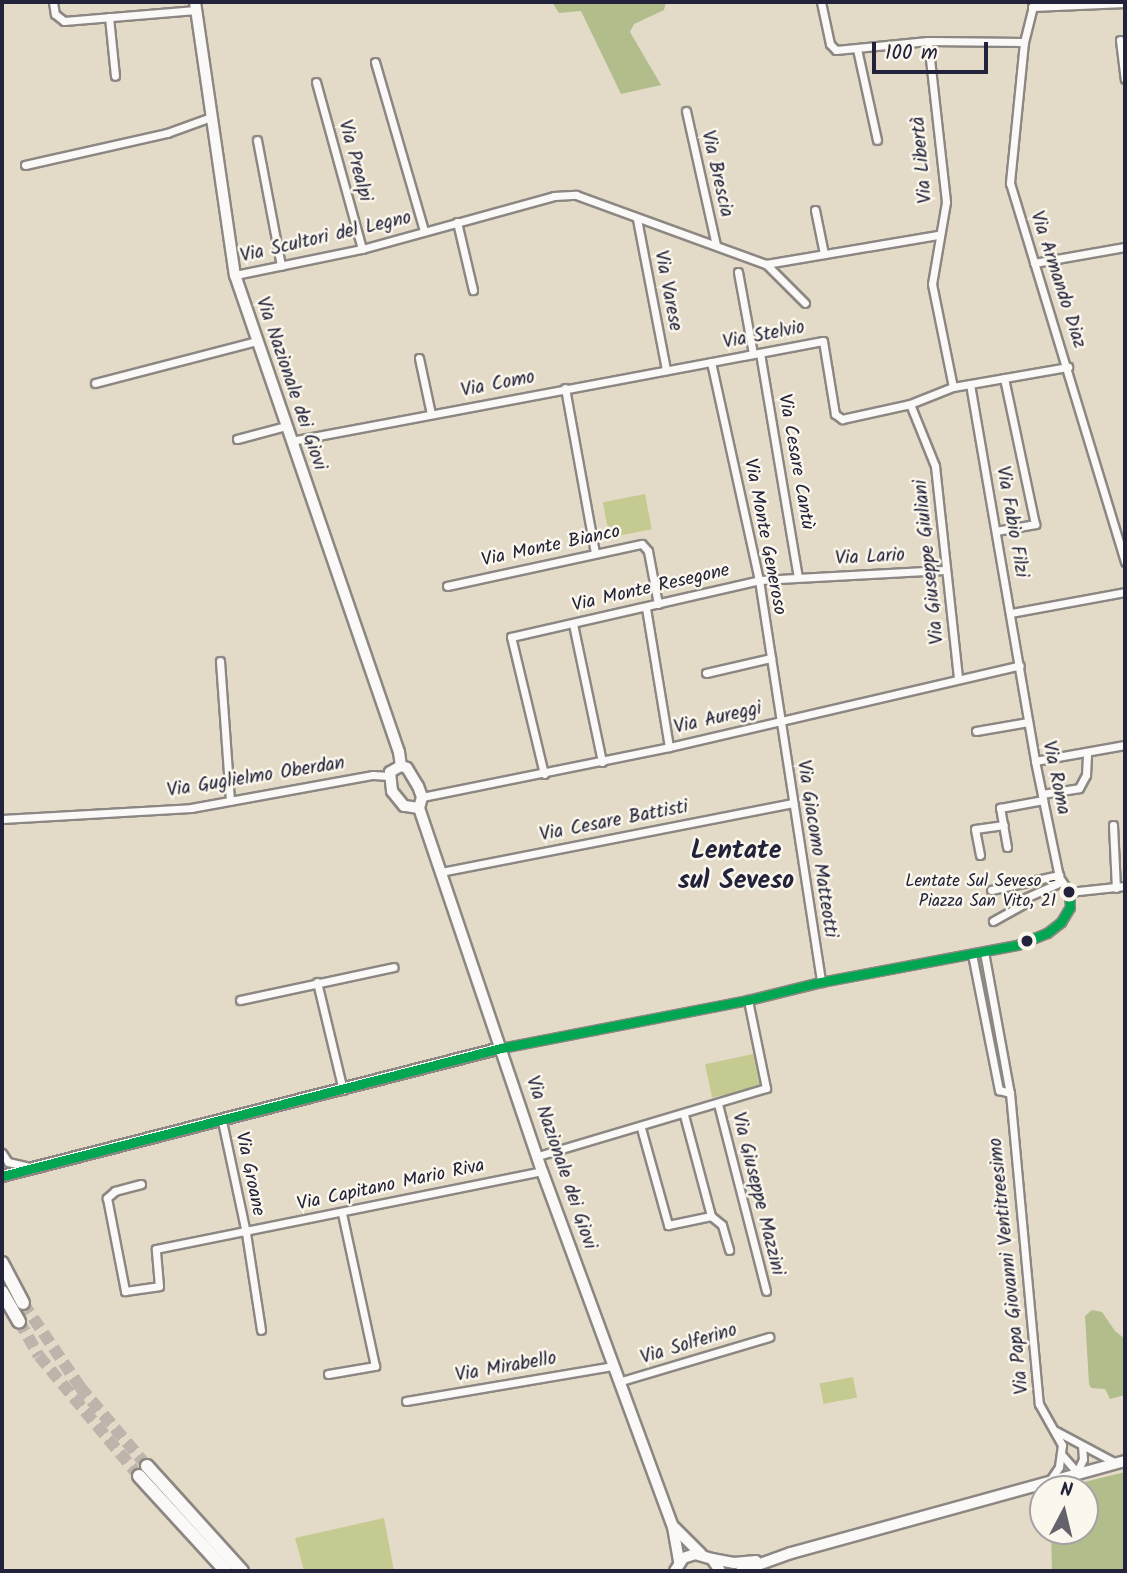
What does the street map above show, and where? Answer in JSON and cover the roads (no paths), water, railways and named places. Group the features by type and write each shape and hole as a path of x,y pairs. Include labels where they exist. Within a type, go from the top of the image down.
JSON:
{"highway":[{"path":"2,1263 23,1303"},
{"path":"2,1292 19,1321"},
{"path":"226,1571 143,1471 242,1571"}],"main road":[{"name":"Via Nazionale dei Giovi","path":"196,6 235,275 401,766 411,774 422,797"},
{"path":"401,766 393,768 389,776 396,799 410,809 419,808 422,797"},
{"name":"Via Nazionale dei Giovi","path":"419,808 542,1171 673,1527 677,1567"},
{"path":"2,1176 501,1048"},
{"path":"1066,1475 1121,1462"},
{"path":"741,1571 763,1561 1029,1485"},
{"name":"Via Nazionale dei Giovi","path":"673,1527 701,1554 712,1559"},
{"path":"677,1567 689,1555 701,1554"},
{"path":"712,1559 734,1563 763,1561"},
{"path":"712,1559 720,1571"}],"street":[{"path":"53,2 55,14 64,21 196,6"},
{"path":"821,2 830,44 836,50 928,41 1024,42"},
{"path":"1033,5 1125,4"},
{"name":"Via Armando Diaz","path":"1033,5 1024,42 1010,183 1125,562"},
{"path":"109,17 115,76"},
{"path":"1120,40 1125,79"},
{"name":"Via Libertà","path":"928,41 946,202 938,234 932,285 953,387"},
{"path":"857,49 877,140"},
{"name":"Via Scultori del Legno","path":"376,62 424,231"},
{"name":"Via Prealpi","path":"316,82 362,249"},
{"name":"Via Brescia","path":"686,111 716,244"},
{"path":"25,165 167,133 211,117"},
{"path":"257,140 281,266"},
{"name":"Via Scultori del Legno","path":"235,275 362,249 554,196 576,195 766,264"},
{"path":"815,210 824,254"},
{"name":"Via Varese","path":"637,219 666,370"},
{"path":"457,222 473,290"},
{"path":"766,264 938,234"},
{"path":"1034,263 1125,247"},
{"path":"766,264 805,303"},
{"name":"Via Cesare Cantù","path":"738,272 757,353 798,577"},
{"path":"95,383 256,341"},
{"name":"Via Stelvio","path":"711,362 823,341 835,414 847,419 910,404"},
{"path":"419,358 431,414"},
{"name":"Via Como","path":"291,441 711,362"},
{"name":"Via Monte Generoso","path":"711,362 758,580 781,720"},
{"path":"910,404 953,387 1068,367"},
{"path":"996,531 1035,524 1004,378"},
{"name":"Via Fabio Filzi","path":"970,384 1020,665"},
{"path":"565,388 595,553"},
{"name":"Via Giuseppe Giuliani","path":"910,404 935,466 958,680"},
{"path":"237,439 286,426"},
{"name":"Via Monte Bianco","path":"447,586 642,544 648,551 658,604"},
{"name":"Via Lario","path":"798,577 945,570"},
{"name":"Via Monte Resegone","path":"544,774 511,637 758,580 798,577"},
{"path":"1011,613 1125,592"},
{"path":"646,608 669,747"},
{"path":"573,624 603,762"},
{"path":"706,673 771,659"},
{"path":"220,661 230,801"},
{"name":"Via Aureggi","path":"422,797 603,762 1020,665"},
{"name":"Via Roma","path":"1020,665 1035,761 1060,879 1069,892"},
{"name":"Via Giacomo Matteotti","path":"781,720 821,982"},
{"path":"976,731 1028,722"},
{"path":"1035,761 1125,745"},
{"path":"1007,846 1000,808 1042,794 1079,788 1086,775 1087,753"},
{"name":"Via Guglielmo Oberdan","path":"2,819 191,808 373,775 389,776"},
{"name":"Via Cesare Battisti","path":"441,872 793,803"},
{"path":"980,855 975,829 1004,825"},
{"path":"1113,825 1116,888"},
{"path":"991,890 1060,879"},
{"path":"993,921 1025,903 1023,899 1060,879"},
{"path":"501,1048 748,1000 821,982 984,952 1031,940 1061,922 1070,908 1069,892 1125,886"},
{"name":"Via Papa Giovanni Ventitreesimo","path":"984,952 1010,1093 1039,1404 1055,1431 1062,1455 1077,1472"},
{"name":"Via Papa Giovanni Ventitreesimo","path":"972,954 999,1090 1010,1093"},
{"path":"240,1000 394,967"},
{"path":"317,982 343,1090"},
{"path":"538,1156 641,1128 766,1088 748,1000"},
{"name":"Via Giuseppe Mazzini","path":"719,1104 766,1292"},
{"path":"684,1115 710,1216 722,1225 729,1250"},
{"name":"Via Groane","path":"222,1121 246,1233 261,1330"},
{"path":"641,1128 668,1225 710,1216"},
{"path":"2,1153 8,1162 22,1167 36,1167"},
{"name":"Via Capitano Mario Riva","path":"141,1184 115,1191 107,1198 125,1291 159,1286 156,1249 246,1233 542,1171"},
{"path":"328,1374 375,1366 342,1213"},
{"name":"Via Solferino","path":"618,1382 769,1337"},
{"name":"Via Mirabello","path":"406,1401 612,1366"},
{"path":"1055,1431 1121,1462"},
{"path":"1077,1472 1083,1459 1082,1446"},
{"path":"1053,1475 1062,1455"}],"tunnel":[{"path":"23,1303 80,1387 147,1466"},
{"path":"19,1321 39,1356 139,1476"}],"place":[{"name":"Lentate Sul Seveso - Piazza San Vito, 21","path":"1069,892"}],"district":[{"name":"Lentate sul Seveso","path":"736,867"}]}
